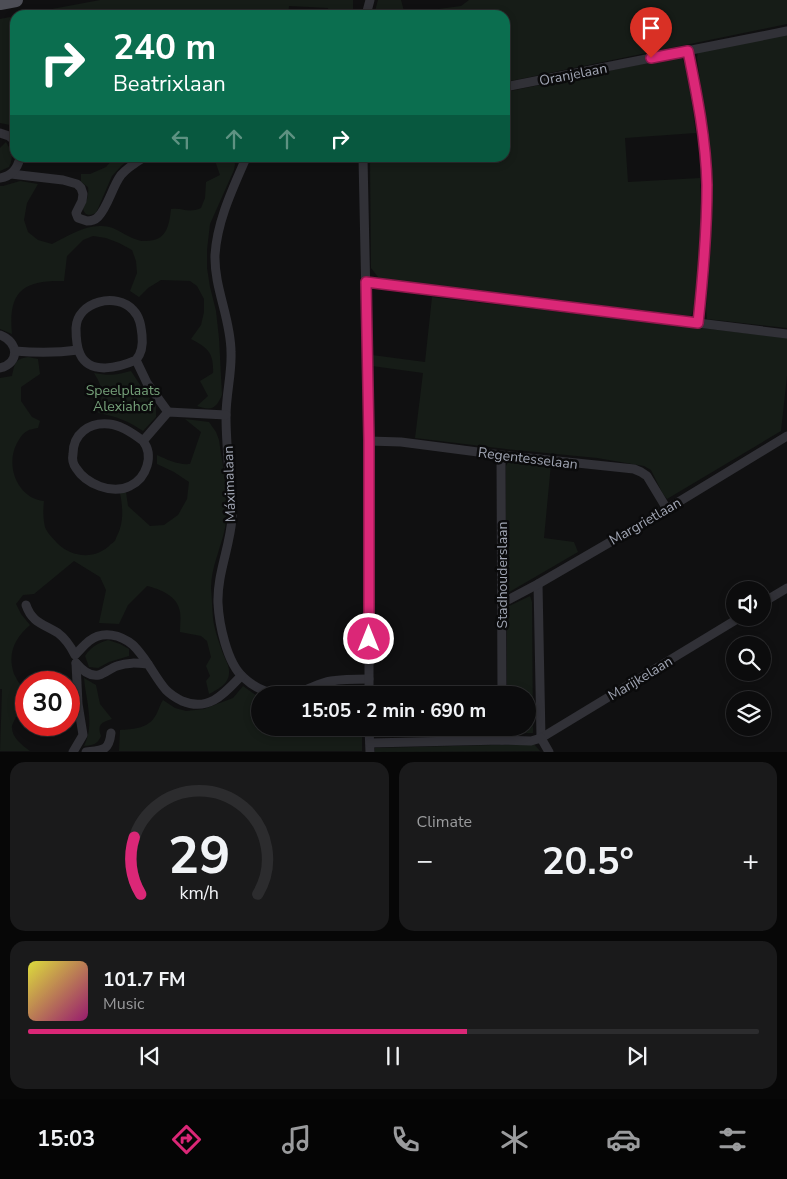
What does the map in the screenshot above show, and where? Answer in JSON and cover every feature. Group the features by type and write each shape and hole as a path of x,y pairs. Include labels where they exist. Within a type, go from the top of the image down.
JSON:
{"main road":[{"path":"0,3 16,0"}],"street":[{"name":"Oranjelaan","path":"510,86 787,31"},
{"path":"688,51 697,94 707,184 705,257 698,323"},
{"path":"11,174 19,162"},
{"path":"0,178 11,174 63,180 78,184 83,194 76,213 78,218 87,221 97,218 122,175 136,162"},
{"name":"Máximalaan","path":"244,162 227,202 219,230 216,253 217,273 232,351 226,415 232,515 228,548 218,586 220,624 227,650 241,676 265,692 282,695 332,681 368,679"},
{"path":"364,162 369,441 368,686"},
{"path":"366,282 787,334"},
{"path":"112,301 123,303 133,309 142,327 142,347 140,356 136,360 120,366 104,368 83,360 78,350 76,324 84,310 98,302 112,301"},
{"path":"0,335 11,342 15,351 8,365 0,368"},
{"path":"15,351 58,353 78,350"},
{"path":"136,360 147,382 168,412"},
{"path":"168,412 226,415"},
{"path":"144,441 168,412"},
{"path":"111,424 127,430 144,441 148,449 146,469 142,477 131,486 122,489 105,488 89,481 82,476 72,459 75,440 79,434 90,427 111,424"},
{"name":"Margrietlaan","path":"502,603 538,584 787,436"},
{"name":"Regentesselaan","path":"369,441 401,442 634,469 647,476 667,508"},
{"name":"Stadhouderslaan","path":"501,455 502,686"},
{"path":"538,584 540,738 549,752"},
{"path":"771,598 787,588"},
{"path":"26,605 29,613 35,620 58,634 68,644 81,669 92,675 99,675 118,665 148,664"},
{"name":"Marijkelaan","path":"540,738 726,626"},
{"path":"74,751 83,735 78,704 76,659 90,640 105,635 122,637 134,646 166,690 176,698 189,704 207,703 216,699 226,692 241,676"},
{"path":"86,752 107,747 110,742 111,733"},
{"path":"370,747 502,740 531,741 540,738"}],"green space":[{"path":"100,0 353,0 353,10 328,10 328,8 289,6 289,10 47,10"},
{"path":"378,0 401,0 404,10 375,10"},
{"path":"469,0 787,0 787,24 510,81 510,10 431,10 461,6"},
{"path":"10,17 10,125 0,123 0,19"},
{"path":"787,33 787,328 707,319 712,207 711,165 697,58 698,52"},
{"path":"681,56 687,69 696,133 625,138 628,182 700,178 700,226 696,301 691,316 387,281 378,277 371,268 370,162 510,162 510,91"},
{"path":"6,142 10,149 10,162 9,167 0,171 0,148"},
{"path":"110,162 126,162 112,176 96,213 86,214 83,208 87,198 88,187 81,182 81,174 90,174 106,167"},
{"path":"215,162 234,162 234,170 210,224 207,250 207,268 216,311 219,338 222,395 215,406 206,408 197,406 208,396 200,381 213,373 213,366 211,356 206,348 191,339 201,325 204,312 204,299 197,286 190,281 161,280 148,288 139,297 130,291 137,273 136,261 132,250 106,238 93,236 83,240 67,256 64,281 38,283 28,286 21,291 13,308 11,320 12,334 0,329 0,186 20,181 38,184 27,203 24,220 28,232 38,240 52,244 82,229 107,226 139,241 146,241 158,239 162,236 169,222 171,209 192,210 201,208 205,198 206,182 220,175"},
{"path":"432,297 787,338 787,376 781,431 667,499 651,470 644,466 597,458 415,438 423,373 372,366 372,355 425,362"},
{"path":"23,358 38,359 40,374 21,387 21,401 32,417 40,421 38,428 25,432 17,443 12,461 13,470 20,487 27,494 35,499 44,501 46,529 57,543 70,552 91,555 105,549 114,541 119,533 122,522 120,493 126,492 128,506 150,526 164,525 178,515 187,499 189,482 157,464 157,455 177,463 190,464 201,432 185,419 209,422 216,432 224,473 227,506 225,528 214,565 211,588 214,626 229,673 225,683 209,694 206,681 210,676 206,666 211,657 207,641 201,636 180,632 179,606 168,594 157,589 147,586 128,605 119,624 99,623 106,590 100,577 74,561 34,594 23,595 16,604 30,625 16,641 12,653 11,659 15,676 15,719 12,730 18,740 30,751 0,751 2,689 0,689 0,378 12,376 15,365"},
{"name":"Speelplaats Alexiahof","path":"131,371 156,406 156,417 143,431 122,419 98,413 102,392 100,383 94,373 113,375"},
{"path":"509,460 551,464 544,538 574,542 578,552 506,594 506,466"},
{"path":"530,596 532,602 533,686 507,686 507,607"},
{"path":"108,640 129,649 129,656 109,662 98,668 89,667 85,656 95,646"},
{"path":"84,678 96,685 100,704 112,719 101,724 99,729 101,736 96,743 84,746 89,730 89,713"},
{"path":"243,686 251,692 251,736 362,736 362,751 119,751 120,730 138,728 151,722 163,700 175,708 186,711 204,709 233,698"},
{"path":"534,744 540,751 375,752 375,748"}],"route":[{"path":"369,639 369,441 366,282 698,323 705,257 707,184 704,140 697,94 688,51 651,58"}]}
